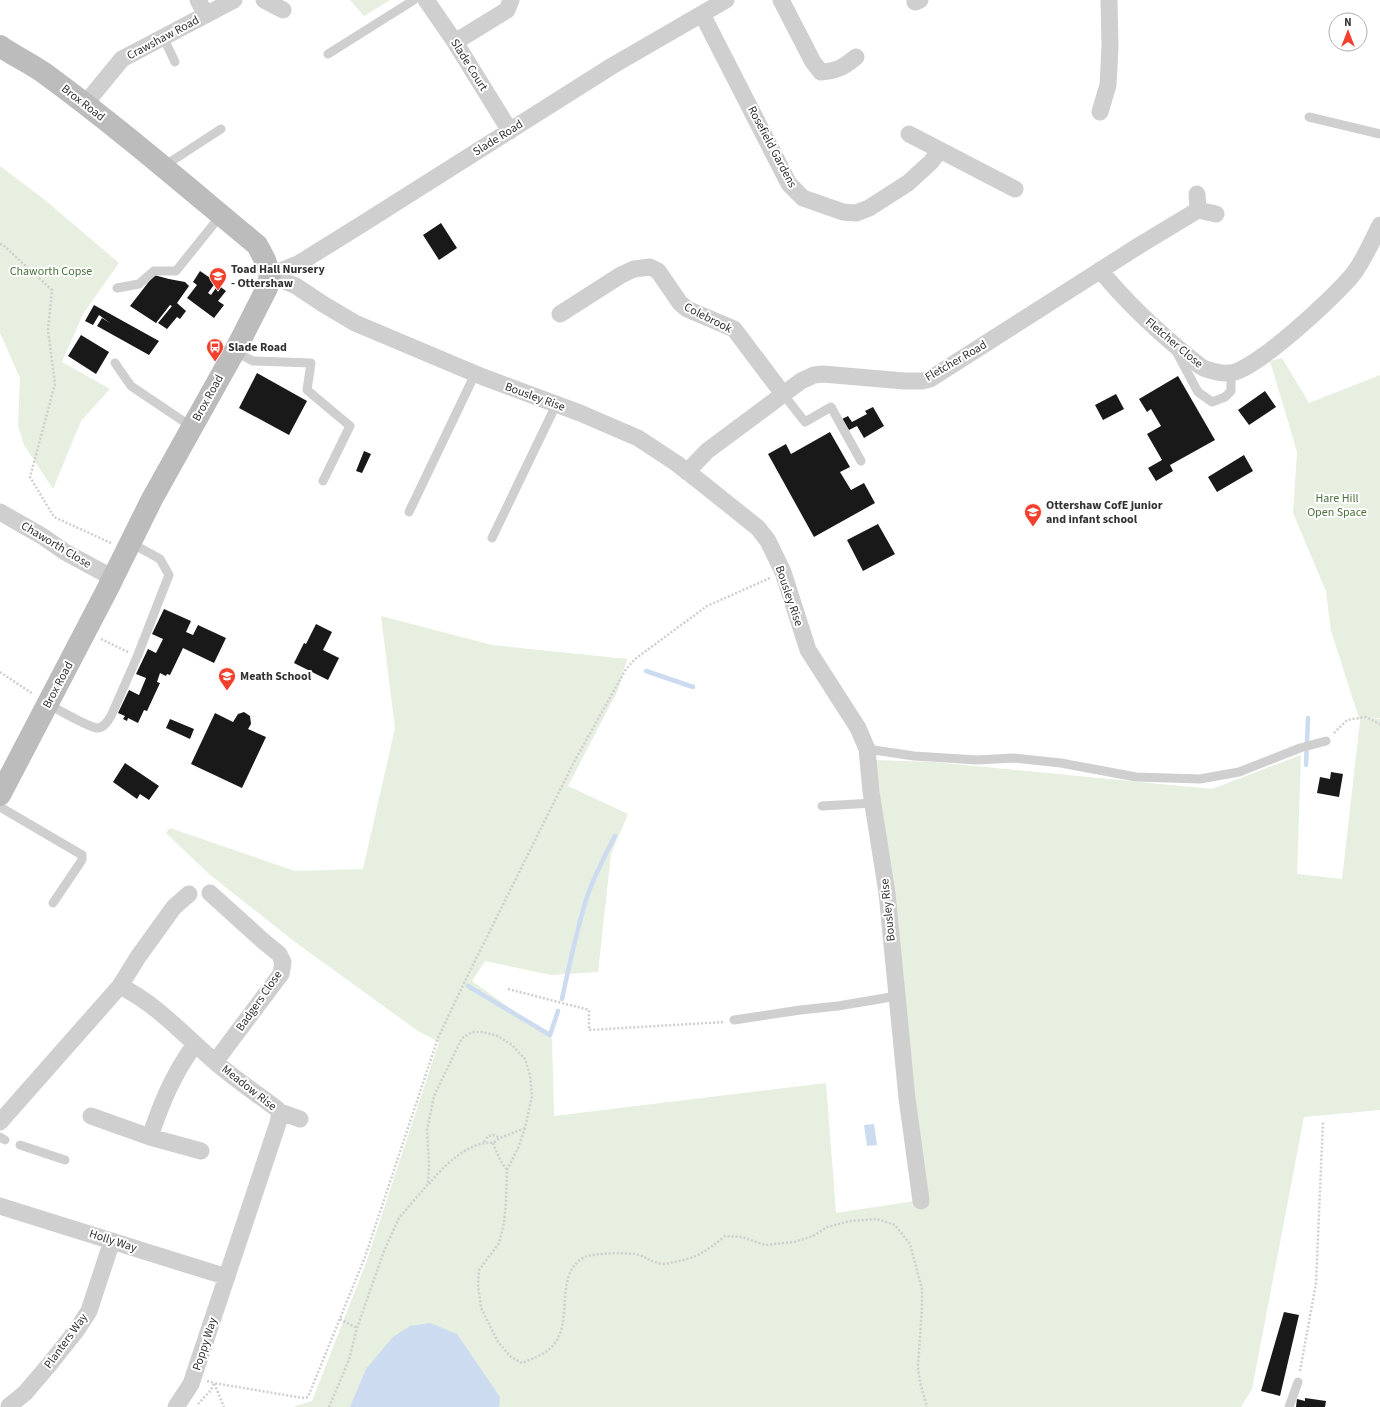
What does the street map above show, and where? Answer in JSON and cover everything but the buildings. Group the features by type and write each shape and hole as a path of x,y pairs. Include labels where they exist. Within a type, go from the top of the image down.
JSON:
{"street":[{"name":"Crawshaw Road","path":"85,104 122,59 163,37 202,7 234,0"},
{"path":"264,0 283,10"},
{"name":"Slade Court","path":"426,0 455,42 510,131"},
{"path":"455,42 507,10 511,0"},
{"name":"Slade Road","path":"270,275 298,264 612,66 726,0"},
{"path":"781,0 813,62 821,72 829,72 843,68 856,57"},
{"path":"1101,112 1108,85 1110,47 1109,0"},
{"name":"Rosefield Gardens","path":"702,14 789,184 803,198 843,212 856,213 869,208 908,183 931,162 940,150"},
{"name":"Brox Road","path":"0,46 43,72 85,104 257,245 266,260 270,275 267,288 152,499 86,631 0,795"},
{"path":"909,134 1015,189"},
{"name":"Fletcher Road","path":"687,472 707,451 801,381 814,375 822,374 904,381 922,381 930,378 1100,270 1197,202 1216,214"},
{"path":"1230,373 1243,369 1265,354 1322,308 1361,263 1380,225"},
{"name":"Colebrook","path":"561,314 621,275 634,269 650,267 658,271 680,303 687,309 734,329 783,394"},
{"name":"Fletcher Close","path":"1100,270 1116,290 1171,343 1205,369 1230,373"},
{"name":"Bousley Rise","path":"270,275 296,286 355,323 475,374 580,413 638,438 687,472 758,528 768,541 783,572 808,650 858,728 867,749 873,803 887,893 907,1098 921,1201"},
{"name":"Chaworth Close","path":"0,512 42,536 65,552 113,578"},
{"name":"Badgers Close","path":"210,893 279,954 283,962 281,974 214,1062"},
{"path":"0,1122 120,986 138,957 174,907 189,894"},
{"name":"Meadow Rise","path":"120,986 131,991 145,1001 214,1062 277,1108 280,1112 278,1123 227,1277"},
{"path":"150,1137 160,1106 172,1079 195,1044"},
{"path":"280,1112 300,1119"},
{"path":"91,1116 150,1137 201,1151"},
{"name":"Holly Way","path":"0,1206 227,1277"},
{"name":"Planters Way","path":"6,1404 25,1393 76,1331 89,1311 112,1241"},
{"name":"Poppy Way","path":"176,1407 191,1384 227,1277"}],"lane":[{"path":"328,54 414,0"},
{"path":"163,37 175,62"},
{"path":"1309,117 1380,134"},
{"path":"163,167 221,129"},
{"path":"117,288 139,284 154,271 176,271 221,215"},
{"path":"1171,343 1198,392 1212,402 1225,397 1231,391 1230,373"},
{"path":"234,351 253,361 311,363 307,390 350,426 323,481"},
{"path":"115,363 131,386 192,427"},
{"path":"408,512 475,374"},
{"path":"783,394 806,422 832,407 861,461"},
{"path":"492,538 556,405"},
{"path":"48,704 76,720 97,728 106,725 111,716 138,657 169,575 160,559 129,546"},
{"path":"867,749 914,756 970,760 1013,758 1061,763 1136,777 1200,779 1239,772 1300,748 1326,741"},
{"path":"822,806 873,803"},
{"path":"0,807 82,855 82,860 53,903"},
{"path":"734,1020 838,1006 897,996"},
{"path":"20,1145 65,1160"},
{"path":"1289,1407 1298,1382"}],"path":[{"path":"0,244 3,245 52,290 48,330 55,384 30,477 54,517 129,546"},
{"path":"214,1383 303,1398 308,1397 365,1257 438,1038 573,764 626,669 635,659 707,606 783,572"},
{"path":"86,631 138,657"},
{"path":"0,672 48,704"},
{"path":"1326,741 1347,720 1366,717 1380,724"},
{"path":"508,989 589,1010 589,1030 717,1023 734,1020"},
{"path":"428,1184 429,1165 427,1130 434,1096 462,1038 472,1032 482,1032 498,1036 512,1045 525,1059 530,1075 532,1096 525,1128 518,1148 507,1170 504,1223 499,1243 479,1270 478,1284 481,1308 498,1342 511,1357 522,1363 543,1355 556,1343 564,1322 566,1283 574,1266 585,1257 622,1253 639,1254 650,1261 664,1264 690,1259 709,1249 724,1236 742,1237 765,1245 787,1243 813,1236 827,1227 850,1221 877,1219 895,1225 910,1244 922,1289 918,1367 920,1382 927,1407"},
{"path":"1298,1382 1316,1283 1323,1122"},
{"path":"484,1142 493,1143 500,1138 525,1128"},
{"path":"329,1407 349,1360 357,1328 384,1251 399,1218 438,1172 455,1157 484,1142 488,1136 493,1135 500,1138"},
{"path":"493,1143 500,1160 507,1170"},
{"path":"340,1319 357,1328"},
{"path":"195,1407 211,1390 214,1383"},
{"path":"214,1383 224,1407"}],"green space":[{"path":"350,0 390,0 364,16"},
{"name":"Chaworth Copse","path":"0,166 45,200 119,263 83,314 62,362 110,389 81,421 53,489 24,445 18,426 20,378 0,333"},
{"name":"Hare Hill Open Space","path":"1282,358 1309,403 1380,375 1380,718 1372,719 1380,719 1380,1110 1304,1117 1252,1389 1241,1407 295,1407 312,1401 366,1263 439,1042 418,1031 295,942 209,874 166,833 170,828 295,871 363,869 395,728 381,616 492,645 627,659 618,690 568,786 628,814 611,854 598,972 551,975 485,961 472,981 552,1038 554,1116 826,1083 836,1213 927,1199 874,760 934,762 1212,789 1301,755 1297,874 1342,879 1360,721 1331,631 1326,591 1293,513 1297,452 1270,361"}],"water":[{"path":"874,1124 877,1145 867,1146 864,1125"},
{"path":"430,1323 457,1334 500,1397 499,1407 350,1407 366,1369 393,1337 410,1326"}],"waterway":[{"path":"646,671 693,687"},
{"path":"1306,765 1308,718"},
{"path":"562,999 586,900 595,876 615,836"},
{"path":"468,986 550,1035 558,1011"}],"place":[{"name":"Toad Hall Nursery - Ottershaw","path":"218,291"},
{"name":"Slade Road","path":"215,362"},
{"name":"Ottershaw CofE junior and infant school","path":"1033,527"},
{"name":"Meath School","path":"227,691"}]}
